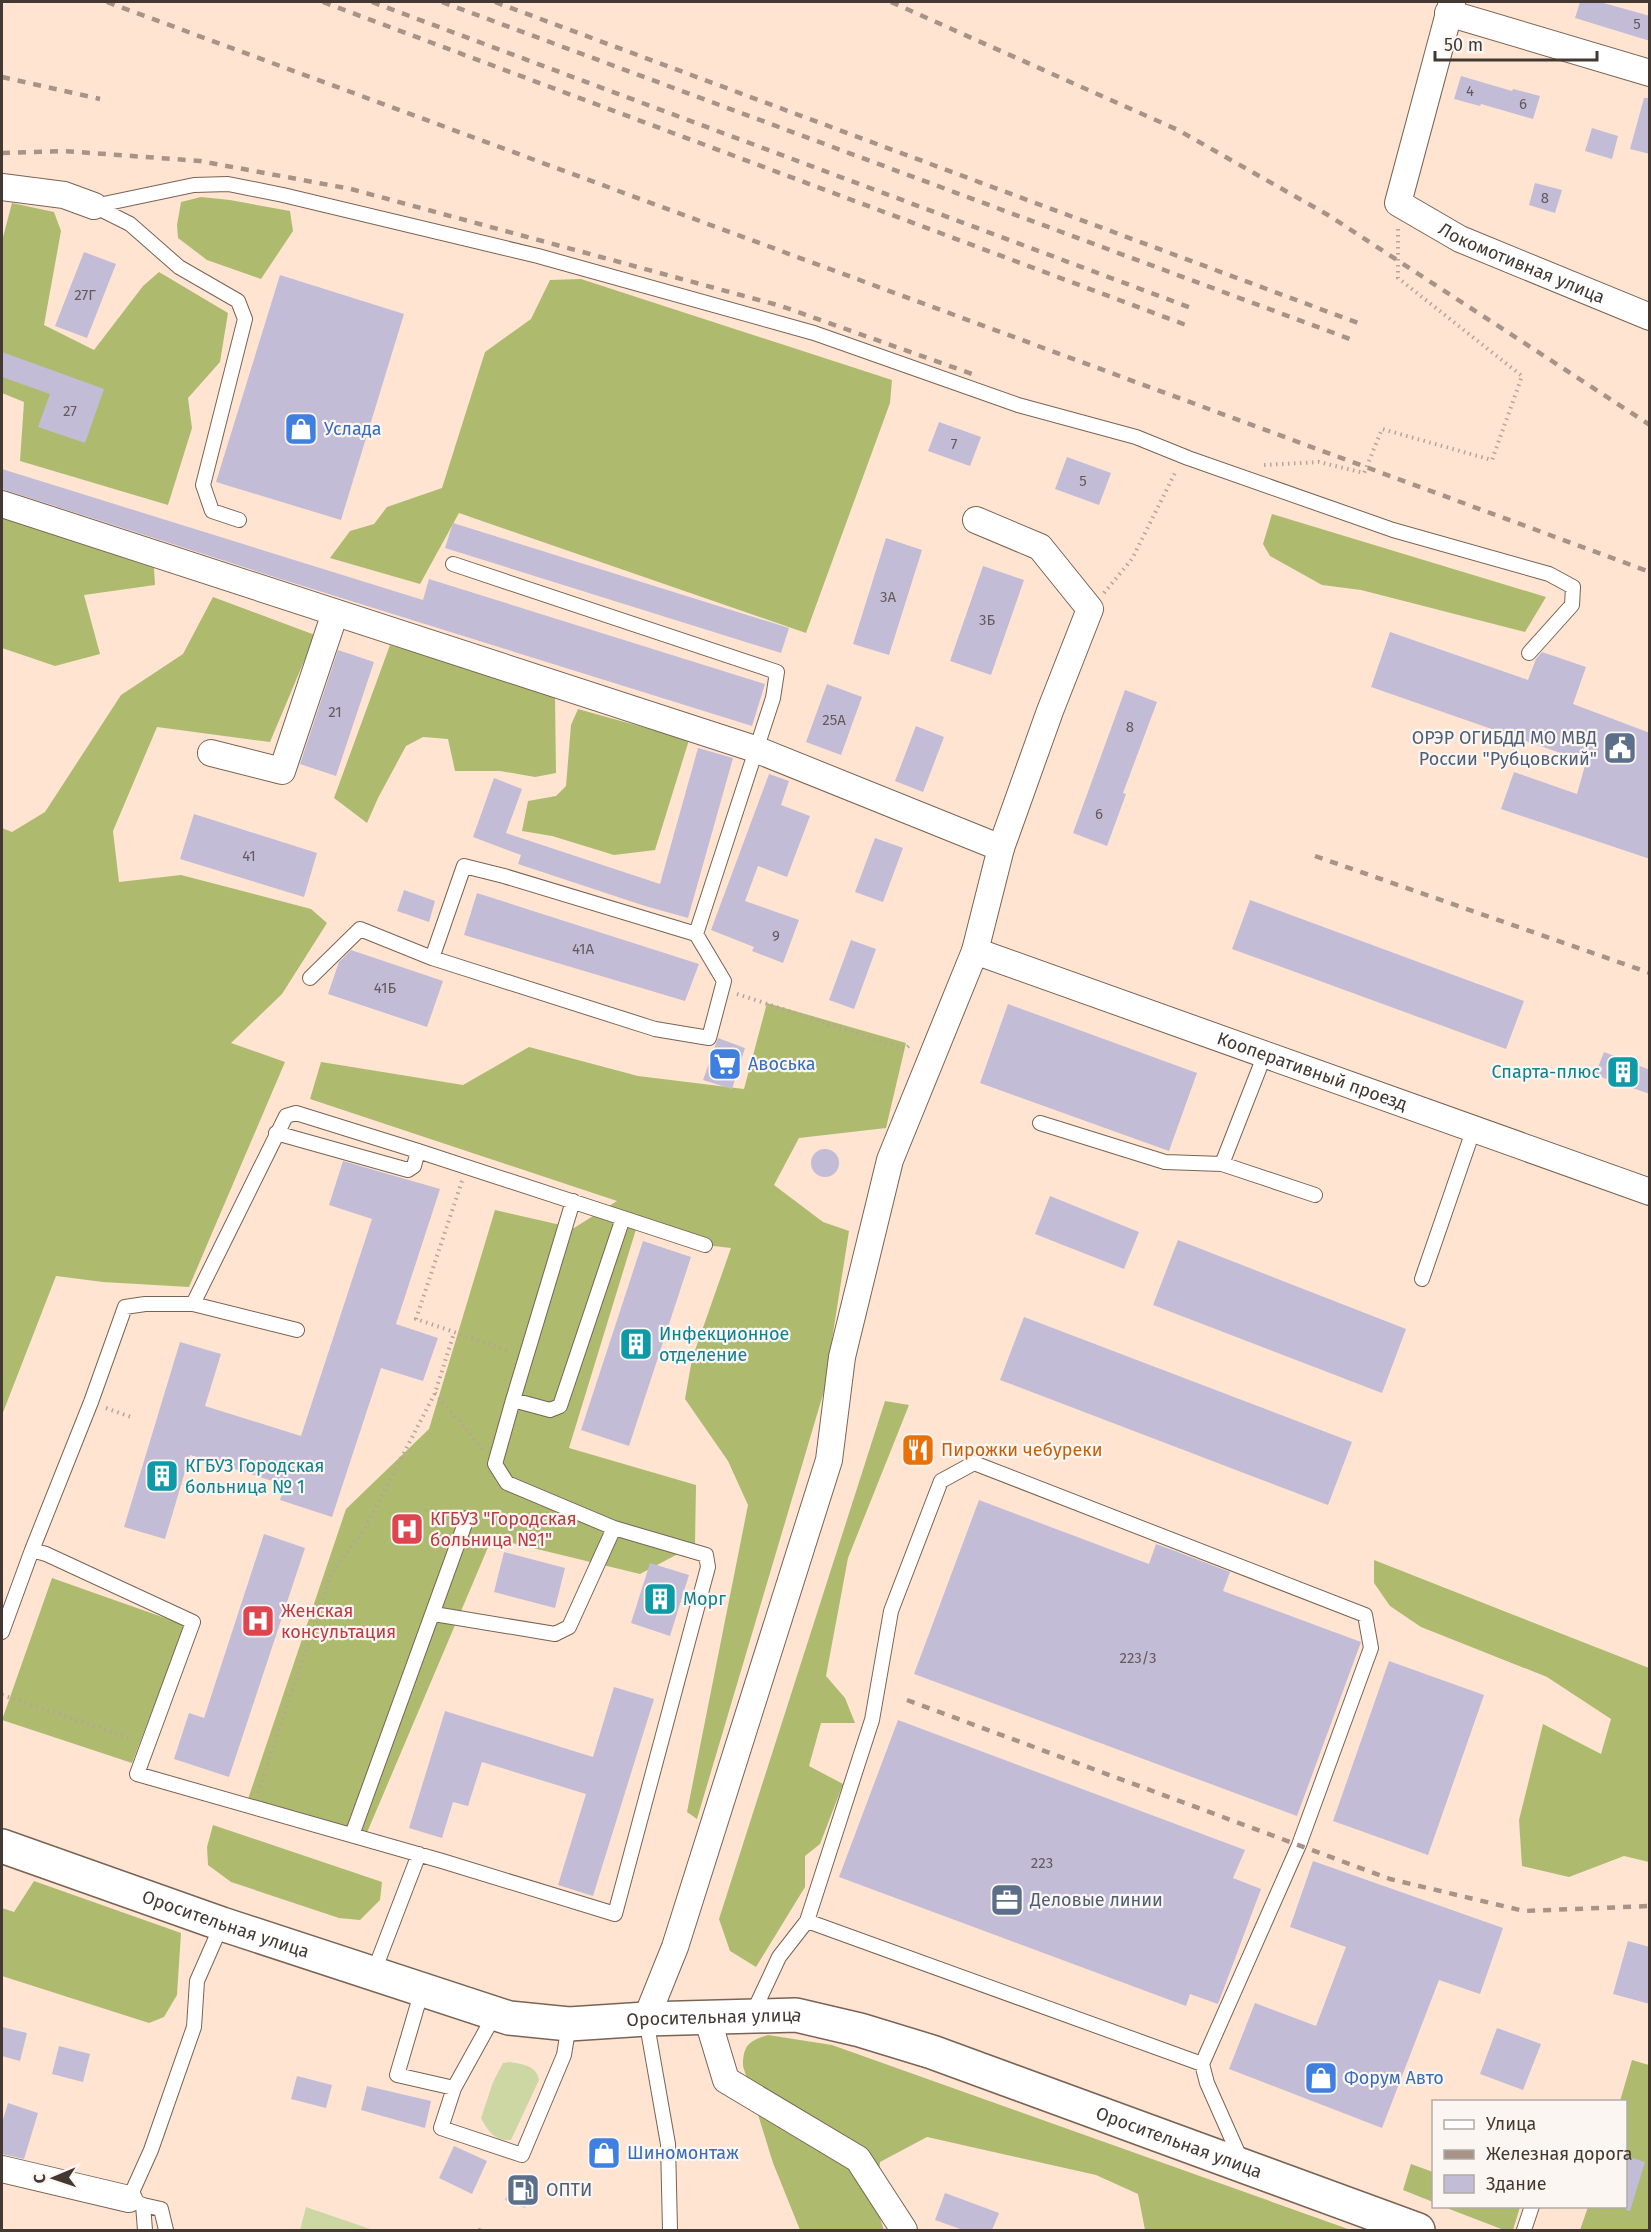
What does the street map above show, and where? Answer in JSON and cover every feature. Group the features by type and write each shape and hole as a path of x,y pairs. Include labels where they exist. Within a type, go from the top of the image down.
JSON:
{"main road":[{"name":"Оросительная улица","path":"2,1846 222,1924 509,2018 569,2024 646,2019 796,2015 860,2030 932,2052 1418,2230"}],"street":[{"path":"1398,203 1450,7 1650,73"},
{"path":"2,188 64,195 94,206"},
{"name":"Локомотивная улица","path":"1398,203 1460,239 1650,316"},
{"path":"2,504 755,749 1001,848"},
{"path":"646,2019 675,1947 829,1460 842,1357 890,1160 975,951 1001,848 1050,711 1090,609 1040,547 976,520"},
{"path":"212,753 282,771 335,613"},
{"name":"Кооперативный проезд","path":"975,951 1650,1192"},
{"path":"707,2017 726,2080 858,2159 904,2230"},
{"path":"2,2169 136,2202"}],"lane":[{"path":"94,206 194,185 228,184 538,256 814,333 1018,405 1136,437 1188,458 1393,530 1549,574 1573,587 1572,605 1529,653"},
{"path":"94,206 130,224 179,267 238,301 245,319 203,485 212,511 239,520"},
{"path":"453,564 777,672 773,698 696,934"},
{"path":"310,978 360,929 432,958 655,1029 709,1038 724,981 696,934 515,879 464,866 432,958"},
{"path":"1222,1164 1264,1054"},
{"path":"193,1304 276,1133 286,1116 296,1113 418,1150 705,1245"},
{"path":"1040,1123 1165,1162 1222,1164 1315,1195"},
{"path":"1422,1279 1474,1128"},
{"path":"276,1133 408,1170 414,1166 418,1150"},
{"path":"32,1550 48,1555 193,1622 137,1774 419,1854 615,1914 708,1567 706,1555 614,1528 507,1483 495,1464 573,1201"},
{"path":"513,1400 550,1410 560,1406 623,1218"},
{"path":"2,1632 125,1308 145,1304 193,1304 297,1330"},
{"path":"751,2016 779,1957 807,1921 872,1720 891,1611 941,1481 974,1463 1365,1615 1371,1648 1299,1845 1202,2064 1207,2083 1244,2167"},
{"path":"352,1835 467,1518"},
{"path":"434,1614 555,1634 569,1627 614,1528"},
{"path":"373,1974 419,1854"},
{"path":"807,1921 1202,2064"},
{"path":"145,2230 136,2202 151,2150 195,2027 197,1981 222,1924"},
{"path":"422,1990 396,2076 454,2088"},
{"path":"495,2014 454,2088 441,2128 522,2155 564,2055 569,2024"},
{"path":"646,2019 668,2144 670,2230"},
{"path":"136,2202 161,2209 166,2230"},
{"path":"1524,2230 1531,2208"}],"path":[{"path":"1261,465 1319,462 1364,473 1382,429 1492,460 1522,376 1398,278 1398,203"},
{"path":"1090,609 1132,559 1175,473 1188,458"},
{"path":"722,989 904,1049 912,1043"},
{"path":"467,1166 416,1319 526,1356"},
{"path":"254,1807 331,1575 364,1530 435,1393 454,1333"},
{"path":"435,1393 495,1464"},
{"path":"91,1402 130,1417"},
{"path":"2,1695 148,1744"},
{"path":"480,2230 482,2226"}],"green space":[{"path":"201,197 290,211 293,231 261,279 207,260 178,238 177,225 181,202"},
{"path":"12,203 54,212 61,231 44,325 94,350 143,286 159,272 228,313 220,362 188,398 192,428 168,505 20,461 24,402 2,393 2,241"},
{"path":"581,279 892,380 890,403 806,633 459,513 420,584 330,558 350,531 374,524 387,507 442,488 485,352 531,319 550,280"},
{"path":"1272,514 1546,597 1525,632 1361,590 1322,585 1270,556 1263,544"},
{"path":"2,517 154,568 155,585 84,595 100,654 55,666 2,648"},
{"path":"213,597 315,635 270,742 157,727 113,831 119,882 181,875 311,909 327,923 282,994 231,1043 285,1062 189,1287 103,1282 56,1276 2,1415 2,828 12,832 45,812 121,695 183,654"},
{"path":"390,645 555,695 556,773 535,777 500,771 455,771 448,739 423,737 406,746 367,823 334,798"},
{"path":"578,709 689,740 655,850 614,855 552,836 522,831 528,801 556,796 566,786 571,725"},
{"path":"767,1003 906,1043 886,1128 799,1138 774,1185 823,1222 849,1231 824,1391 697,1819 687,1812 748,1505 728,1461 685,1399 692,1359 731,1248 705,1245 637,1226 569,1448 696,1485 695,1545 640,1574 492,1538 363,1842 247,1802 346,1509 429,1429 495,1210 574,1228 617,1201 310,1099 321,1062 463,1085 529,1047 638,1076 744,1089"},
{"path":"885,1401 909,1405 848,1558 826,1676 845,1698 855,1723 821,1723 809,1766 843,1784 820,1844 805,1856 805,1887 756,1967 730,1951 719,1919"},
{"path":"1374,1560 1649,1668 1649,1862 1624,1856 1569,1877 1522,1866 1519,1820 1543,1724 1601,1754 1611,1719 1547,1677 1421,1627 1390,1606 1374,1583"},
{"path":"52,1578 185,1625 132,1763 2,1720"},
{"path":"213,1825 382,1882 380,1900 360,1920 339,1918 231,1882 208,1865 207,1847"},
{"path":"34,1881 181,1933 177,1995 164,2017 149,2023 2,1976 2,1908 14,1912"},
{"path":"768,2035 832,2045 1351,2230 1145,2230 1138,2194 1096,2175 927,2137 880,2162 876,2206 884,2230 800,2230 773,2163 743,2066 744,2053 748,2045"},
{"path":"1632,2060 1649,2065 1649,2230 1580,2230 1588,2208 1627,2208 1627,2100 1620,2100"},
{"path":"510,2062 532,2069 538,2075 539,2080 511,2140 505,2140 493,2135 481,2118 493,2082 503,2063"},
{"path":"1411,2164 1432,2172 1432,2202 1403,2190"},
{"path":"306,2207 373,2230 300,2230"},
{"path":"1447,2208 1520,2208 1513,2230 1504,2230"}],"building":[{"path":"1580,2 1600,2 1650,16 1650,41 1575,18"},
{"path":"1461,76 1512,91 1513,89 1540,96 1533,119 1454,99"},
{"path":"1644,98 1650,98 1650,154 1630,149"},
{"path":"1592,128 1618,136 1612,159 1585,151"},
{"path":"1535,183 1562,190 1555,213 1529,205"},
{"path":"84,252 116,264 87,338 55,326"},
{"name":"Услада","path":"280,275 404,314 341,520 216,482"},
{"path":"2,352 104,389 85,443 38,427 50,394 2,377"},
{"path":"939,422 981,437 970,466 928,451"},
{"path":"1067,457 1111,473 1099,505 1055,489"},
{"path":"2,469 423,600 429,579 765,684 752,726 290,582 2,489"},
{"path":"453,523 789,628 781,653 445,548"},
{"path":"886,538 922,550 889,655 853,644"},
{"path":"983,566 1024,580 991,675 950,661"},
{"path":"1390,632 1528,680 1536,659 1542,652 1586,667 1573,704 1650,733 1650,859 1501,809 1514,772 1577,794 1586,762 1371,687"},
{"path":"338,650 374,662 336,776 300,764"},
{"path":"827,684 862,697 841,755 806,742"},
{"path":"1125,690 1157,702 1123,793 1126,794 1107,846 1073,833"},
{"path":"916,726 944,737 923,792 895,781"},
{"path":"698,748 733,758 688,918 518,864 521,855 473,837 494,778 522,789 506,833 660,884"},
{"path":"769,774 789,781 781,805 810,816 787,877 758,866 745,901 799,920 783,963 752,951 754,947 711,930"},
{"path":"194,814 317,853 304,897 180,859"},
{"path":"875,838 903,848 883,902 855,892"},
{"path":"404,890 435,901 429,922 397,911"},
{"path":"477,893 699,964 685,1001 464,935"},
{"path":"1250,900 1524,1001 1506,1049 1232,949"},
{"path":"851,940 876,949 854,1009 829,1000"},
{"path":"351,950 443,981 427,1027 328,994 339,962"},
{"path":"1008,1004 1197,1073 1169,1151 980,1083"},
{"name":"Авоська","path":"718,1038 745,1048 732,1089 703,1080"},
{"name":"Спарта-плюс","path":"1604,1052 1650,1070 1650,1094 1595,1075"},
{"path":"825,1149 835,1153 839,1163 835,1173 825,1177 815,1173 811,1163 815,1153"},
{"path":"343,1161 440,1189 396,1324 438,1338 423,1381 381,1368 332,1517 280,1500 285,1485 190,1455 165,1539 124,1527 180,1342 221,1354 205,1406 301,1436 372,1219 329,1205"},
{"path":"1050,1196 1139,1232 1124,1269 1035,1234"},
{"path":"1178,1240 1406,1329 1382,1393 1153,1305"},
{"name":"Инфекционное отделение","path":"643,1241 691,1257 629,1446 581,1430"},
{"path":"1024,1317 1352,1442 1328,1505 1000,1380"},
{"path":"979,1500 1149,1564 1156,1544 1175,1551 1230,1572 1223,1591 1361,1642 1297,1816 914,1674"},
{"path":"264,1534 305,1548 229,1777 174,1759 189,1713 204,1718"},
{"path":"504,1552 565,1568 555,1608 494,1592"},
{"name":"Морг","path":"650,1563 689,1575 670,1636 631,1623"},
{"path":"1389,1661 1484,1695 1428,1855 1333,1821"},
{"path":"614,1687 654,1699 593,1896 558,1885 586,1794 482,1762 468,1806 453,1802 442,1838 409,1828 445,1711 593,1757"},
{"path":"898,1720 1245,1850 1233,1878 1261,1889 1218,2004 1190,1994 1186,2006 839,1877"},
{"path":"1313,1861 1503,1928 1480,1994 1439,1980 1382,2128 1229,2069 1255,2003 1316,2026 1346,1947 1290,1927"},
{"path":"1628,1941 1650,1947 1650,2004 1613,1994"},
{"path":"2,2027 27,2033 20,2061 2,2056"},
{"path":"1497,2028 1541,2044 1523,2090 1480,2074"},
{"path":"59,2046 90,2054 83,2082 52,2074"},
{"path":"297,2076 332,2085 326,2108 291,2099"},
{"path":"367,2086 431,2101 425,2128 361,2110"},
{"path":"8,2103 38,2113 24,2159 2,2154 2,2123"},
{"name":"Шиномонтаж","path":"595,2138 621,2150 614,2168 587,2156"},
{"path":"454,2146 487,2161 472,2194 439,2178"},
{"path":"1627,2156 1645,2162 1630,2211 1626,2210"},
{"path":"515,2174 536,2183 525,2208 505,2200"},
{"path":"945,2193 999,2213 992,2230 963,2230 935,2220"}],"railway":[{"path":"107,2 1650,572"},
{"path":"323,2 1186,325"},
{"path":"372,2 1194,309"},
{"path":"442,2 1350,339"},
{"path":"495,2 1358,323"},
{"path":"891,2 1178,130 1328,215 1650,425"},
{"path":"2,77 100,99"},
{"path":"2,153 64,151 200,161 351,189 781,306 975,375"},
{"path":"1315,856 1650,973"},
{"path":"907,1700 1390,1879 1524,1911 1650,1906"}],"place":[{"name":"Услада","path":"301,429"},
{"name":"ОРЭР ОГИБДД МО МВД России \"Рубцовский\"","path":"1620,748"},
{"name":"Авоська","path":"725,1064"},
{"name":"Спарта-плюс","path":"1623,1072"},
{"name":"Инфекционное отделение","path":"636,1344"},
{"name":"Пирожки чебуреки","path":"918,1450"},
{"name":"КГБУЗ Городская больница № 1","path":"162,1476"},
{"name":"КГБУЗ \"Городская больница №1\"","path":"407,1529"},
{"name":"Морг","path":"660,1599"},
{"name":"Женская консультация","path":"258,1621"},
{"name":"Деловые линии","path":"1007,1900"},
{"name":"Форум Авто","path":"1321,2078"},
{"name":"Шиномонтаж","path":"604,2153"},
{"name":"ОПТИ","path":"523,2190"}]}
